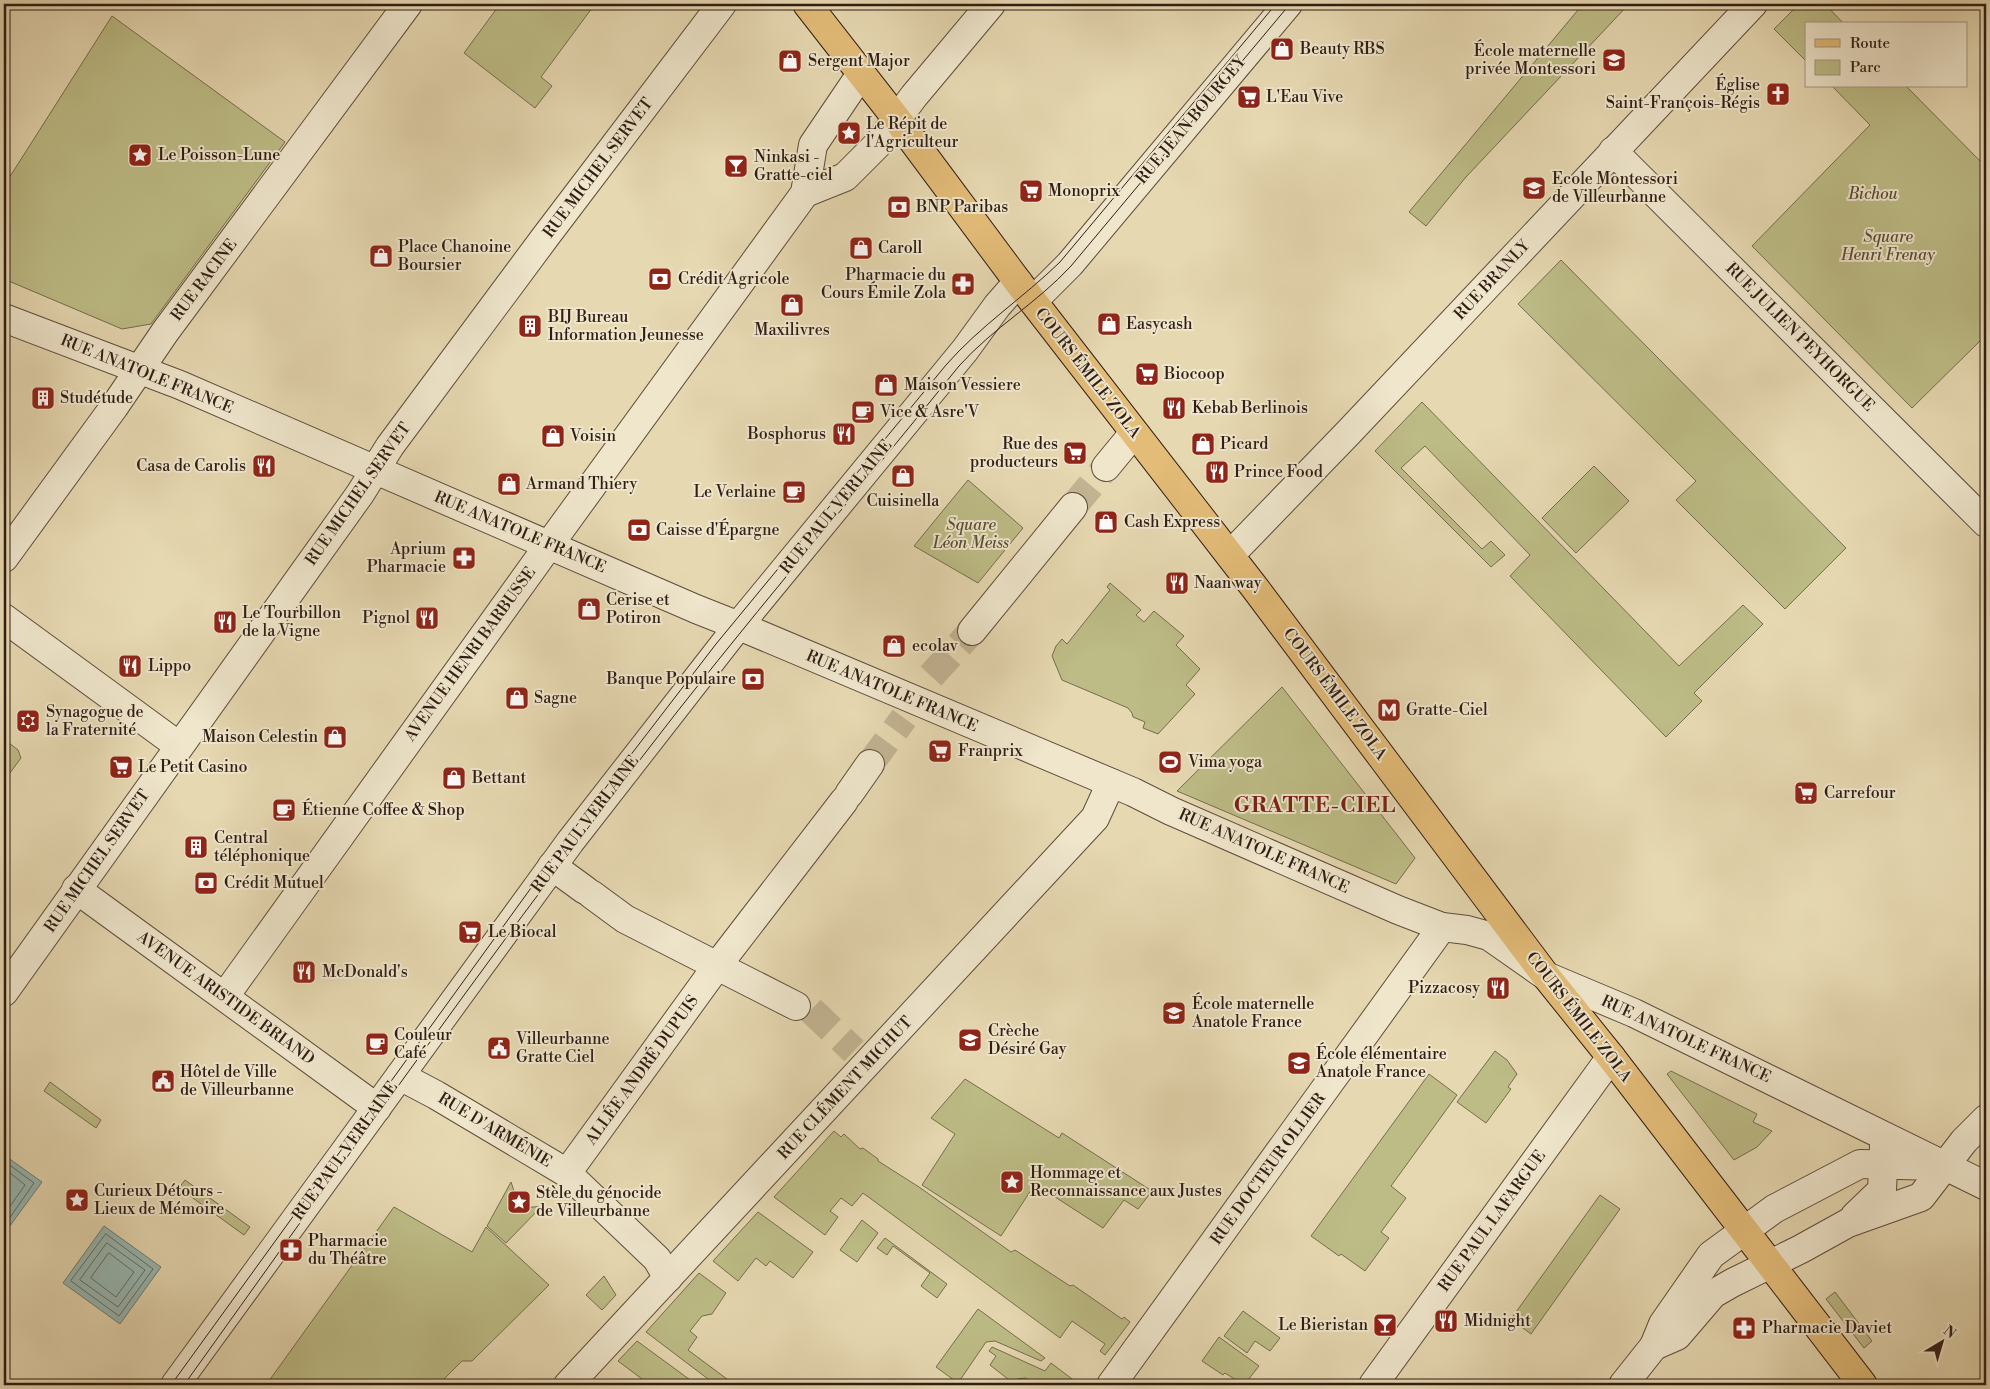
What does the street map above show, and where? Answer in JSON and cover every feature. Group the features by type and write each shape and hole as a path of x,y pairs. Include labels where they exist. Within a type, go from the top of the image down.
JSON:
{"main road":[{"name":"COURS ÉMILE ZOLA","path":"807,4 896,118 1025,292 1230,556 1546,976 1611,1057 1770,1264 1857,1383"}],"street":[{"name":"RUE RACINE","path":"4,558 166,332 408,4"},
{"name":"RUE MICHEL SERVET","path":"4,992 360,494 375,469 546,236 722,4"},
{"path":"805,193 845,177 878,144 896,118 991,4"},
{"name":"RUE JEAN BOURGEY","path":"1025,292 1070,264 1288,4"},
{"name":"RUE BRANLY","path":"1230,556 1753,4"},
{"name":"AVENUE HENRI BARBUSSE","path":"225,996 549,544 805,193 813,145 846,100 861,74"},
{"name":"RUE JULIEN PEYHORGUE","path":"1613,151 1986,523"},
{"name":"RUE PAUL VERLAINE","path":"175,1385 552,866 660,725 965,350 997,306 1025,292"},
{"name":"RUE ANATOLE FRANCE","path":"4,318 180,385 696,609 1112,783 1398,910 1442,927 1467,930 1489,936 1546,976 1634,1012 1986,1186"},
{"path":"1106,467 1129,439 1136,435"},
{"path":"972,631 1073,507"},
{"path":"4,618 179,746"},
{"name":"ALLÉE ANDRÉ DUPUIS","path":"567,1173 717,966 870,764"},
{"name":"RUE CLÉMENT MICHUT","path":"568,1385 1095,818 1112,783"},
{"path":"552,866 625,919 796,1006"},
{"name":"AVENUE ARISTIDE BRIAND","path":"76,889 377,1108"},
{"name":"RUE DOCTEUR OLLIER","path":"1111,1385 1442,927"},
{"name":"RUE PAUL LAFARGUE","path":"1373,1385 1611,1057"},
{"name":"RUE D'ARMÉNIE","path":"400,1076 436,1095 567,1173 657,1259 668,1278"},
{"path":"1654,1346 1677,1336 1713,1294 1848,1223 1921,1197 1964,1141 1986,1119"},
{"path":"1848,1223 1882,1190 1885,1136"},
{"path":"1623,1385 1654,1346 1663,1324 1712,1255 1774,1209 1860,1164 1946,1166"}],"green space":[{"path":"500,4 595,4 541,77 552,86 535,108 464,53"},
{"path":"1583,4 1629,4 1466,177 1426,226 1409,212"},
{"path":"1799,4 1825,4 1842,22 1805,22 1805,60 1774,29"},
{"path":"112,16 285,142 151,324 122,329 4,279 4,186"},
{"name":"Square Henri Frenay","path":"1834,88 1908,88 1986,167 1986,345 1981,340 1912,408 1752,246 1870,125"},
{"path":"1561,260 1846,548 1785,609 1676,500 1696,481 1518,304"},
{"path":"1422,402 1679,666 1743,605 1763,624 1694,693 1702,701 1666,737 1510,576 1530,555 1425,446 1401,468 1482,549 1491,541 1505,555 1491,567 1375,451"},
{"path":"1594,466 1629,501 1576,553 1542,518"},
{"name":"Square Léon Meiss","path":"968,480 1023,528 978,583 914,546"},
{"path":"1110,583 1141,610 1136,615 1144,622 1154,611 1184,636 1176,645 1200,669 1186,685 1195,694 1158,734 1143,728 1145,722 1133,717 1128,708 1062,680 1052,656 1056,646 1062,639 1067,644 1110,590 1107,587"},
{"path":"1282,687 1415,858 1396,884 1177,791"},
{"path":"4,739 18,750 21,758 4,781"},
{"path":"1495,1051 1507,1060 1517,1074 1508,1087 1511,1089 1486,1123 1457,1102"},
{"path":"1671,1071 1757,1114 1753,1122 1772,1131 1757,1147 1734,1160 1667,1074"},
{"path":"1429,1074 1457,1095 1391,1186 1406,1198 1381,1232 1389,1238 1365,1271 1341,1254 1339,1256 1311,1236"},
{"path":"965,1079 1059,1138 1062,1133 1152,1191 1138,1209 1124,1200 1103,1228 1035,1184 1001,1236 922,1185 955,1134 931,1118"},
{"path":"50,1082 101,1120 96,1128 44,1091"},
{"path":"834,1131 841,1137 844,1134 860,1149 863,1148 878,1159 878,1161 919,1187 1011,1252 1015,1250 1070,1286 1073,1285 1122,1319 1124,1317 1130,1322 1105,1355 1100,1351 1105,1344 1072,1321 1060,1338 863,1193 852,1206 841,1198 830,1211 838,1217 825,1235 774,1197"},
{"path":"185,1180 250,1227 244,1235 179,1188"},
{"path":"511,1182 520,1203 528,1207 542,1206 506,1243 487,1226"},
{"path":"1600,1195 1620,1209 1531,1334 1511,1319"},
{"path":"394,1207 472,1252 486,1227 549,1285 472,1361 462,1361 438,1385 266,1385"},
{"path":"758,1212 813,1252 793,1278 770,1261 766,1266 756,1258 738,1281 713,1261"},
{"path":"862,1220 878,1233 857,1262 840,1250"},
{"path":"885,1238 947,1284 937,1298 921,1286 930,1273 893,1246 887,1255 877,1248"},
{"path":"699,1273 726,1293 712,1314 702,1316 690,1331 697,1337 688,1350 735,1385 716,1385 646,1332"},
{"path":"604,1276 616,1295 602,1310 586,1295"},
{"path":"1835,1292 1872,1341 1864,1348 1826,1299"},
{"path":"978,1309 1045,1358 1041,1361 995,1341 986,1342 958,1383 936,1367"},
{"path":"1243,1311 1280,1338 1270,1351 1255,1341 1247,1353 1224,1336"},
{"path":"1219,1337 1259,1366 1244,1385 1225,1373 1223,1375 1202,1361"},
{"path":"637,1341 697,1385 650,1385 618,1361"},
{"path":"992,1347 1045,1371 1051,1363 1080,1385 1043,1385 1025,1378 1017,1379 1013,1383 990,1365 996,1356 989,1351"}],"water":[{"path":"4,1155 42,1182 4,1234"},
{"path":"104,1226 161,1267 120,1324 63,1283"}],"tunnel":[{"path":"1073,507 1106,467"},
{"path":"931,676 972,631"},
{"path":"870,764 904,718"},
{"path":"811,1010 854,1051"}],"tram line":[{"path":"171,1385 573,830 716,644 946,365 987,325 1060,262 1276,4"},
{"path":"184,1385 523,915 639,761 718,661 959,366 972,352 1044,292 1071,266 1290,4"}],"place":[{"name":"Beauty RBS","path":"1282,49"},
{"name":"École maternelle privée Montessori","path":"1614,60"},
{"name":"Sergent Major","path":"790,61"},
{"name":"Église Saint-François-Régis","path":"1778,94"},
{"name":"L'Eau Vive","path":"1249,97"},
{"name":"Le Répit de l'Agriculteur","path":"849,133"},
{"name":"Le Poisson-Lune","path":"140,155"},
{"name":"Ninkasi - Gratte-ciel","path":"736,166"},
{"name":"Ecole Montessori de Villeurbanne","path":"1534,188"},
{"name":"Monoprix","path":"1031,191"},
{"name":"BNP Paribas","path":"899,207"},
{"name":"Caroll","path":"861,248"},
{"name":"Place Chanoine Boursier","path":"381,256"},
{"name":"Crédit Agricole","path":"660,279"},
{"name":"Pharmacie du Cours Émile Zola","path":"963,284"},
{"name":"Maxilivres","path":"792,305"},
{"name":"Easycash","path":"1109,324"},
{"name":"BIJ Bureau Information Jeunesse","path":"530,326"},
{"name":"Biocoop","path":"1147,374"},
{"name":"Maison Vessiere","path":"886,385"},
{"name":"Studétude","path":"43,398"},
{"name":"Kebab Berlinois","path":"1174,408"},
{"name":"Vice & Asre'V","path":"863,412"},
{"name":"Bosphorus","path":"844,434"},
{"name":"Voisin","path":"553,436"},
{"name":"Picard","path":"1203,444"},
{"name":"Rue des producteurs","path":"1075,453"},
{"name":"Casa de Carolis","path":"264,466"},
{"name":"Prince Food","path":"1217,472"},
{"name":"Cuisinella","path":"903,476"},
{"name":"Armand Thiery","path":"509,484"},
{"name":"Le Verlaine","path":"794,492"},
{"name":"Cash Express","path":"1106,522"},
{"name":"Caisse d'Épargne","path":"639,530"},
{"name":"Aprium Pharmacie","path":"464,558"},
{"name":"Naan way","path":"1177,583"},
{"name":"Cerise et Potiron","path":"589,609"},
{"name":"Pignol","path":"427,618"},
{"name":"Le Tourbillon de la Vigne","path":"225,622"},
{"name":"ecolav","path":"894,646"},
{"name":"Lippo","path":"130,666"},
{"name":"Banque Populaire","path":"753,679"},
{"name":"Sagne","path":"517,698"},
{"name":"Gratte-Ciel","path":"1389,710"},
{"name":"Synagogue de la Fraternité","path":"28,721"},
{"name":"Maison Celestin","path":"335,737"},
{"name":"Franprix","path":"940,751"},
{"name":"Vima yoga","path":"1170,762"},
{"name":"Le Petit Casino","path":"121,767"},
{"name":"Bettant","path":"454,778"},
{"name":"Carrefour","path":"1806,793"},
{"name":"Étienne Coffee & Shop","path":"284,810"},
{"name":"Central téléphonique","path":"196,847"},
{"name":"Crédit Mutuel","path":"206,883"},
{"name":"Le Biocal","path":"470,932"},
{"name":"McDonald's","path":"304,972"},
{"name":"Pizzacosy","path":"1498,988"},
{"name":"École maternelle Anatole France","path":"1174,1013"},
{"name":"Crèche Désiré Gay","path":"970,1040"},
{"name":"Couleur Café","path":"377,1044"},
{"name":"Villeurbanne Gratte Ciel","path":"499,1048"},
{"name":"École élémentaire Anatole France","path":"1299,1063"},
{"name":"Hôtel de Ville de Villeurbanne","path":"163,1081"},
{"name":"Hommage et Reconnaissance aux Justes","path":"1012,1182"},
{"name":"Curieux Détours - Lieux de Mémoire","path":"77,1200"},
{"name":"Stèle du génocide de Villeurbanne","path":"519,1202"},
{"name":"Pharmacie du Théâtre","path":"291,1250"},
{"name":"Midnight","path":"1446,1321"},
{"name":"Le Bieristan","path":"1385,1325"},
{"name":"Pharmacie Daviet","path":"1744,1328"}],"district":[{"name":"GRATTE-CIEL","path":"1315,806"}],"park label":[{"name":"Bichou","path":"1873,194"}]}
